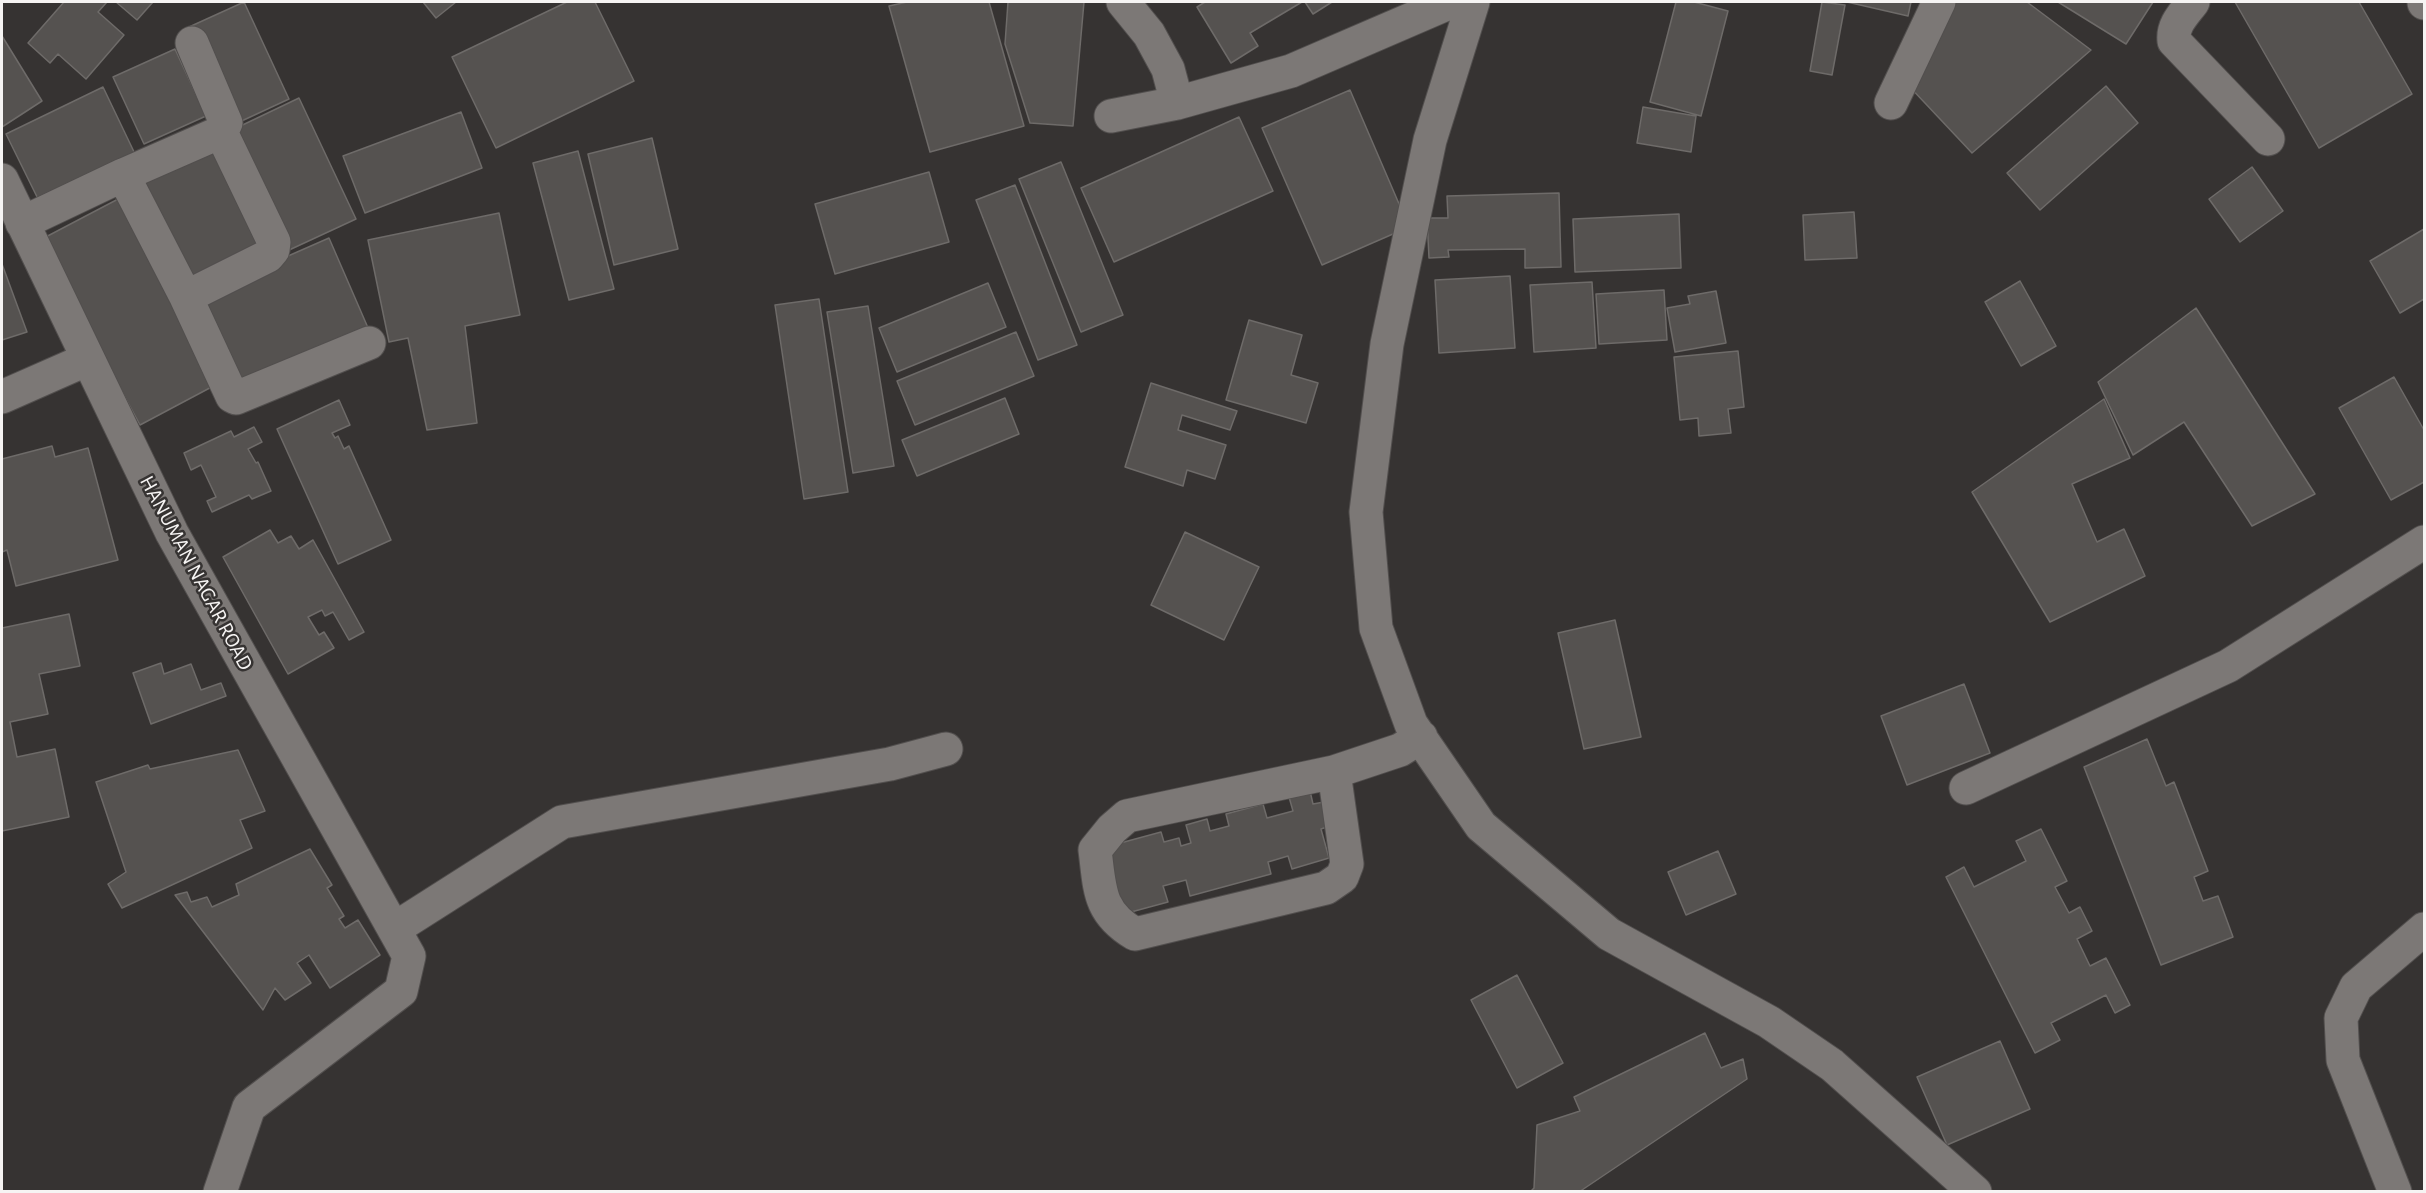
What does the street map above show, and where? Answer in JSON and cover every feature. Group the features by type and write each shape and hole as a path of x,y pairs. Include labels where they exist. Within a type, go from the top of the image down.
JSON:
{"street":[{"path":"1124,2 1149,34 1168,69 1177,103"},
{"path":"1111,116 1177,103 1291,71 1450,2"},
{"path":"1473,2 1430,140 1387,344 1366,512 1376,628 1411,724 1481,826 1609,934 1769,1022 1832,1065 1976,1191"},
{"path":"1891,103 1939,2"},
{"path":"2193,2 2178,22 2173,33 2174,41 2268,139"},
{"path":"9,202 123,175 221,132 226,123 192,42"},
{"path":"186,297 268,256 273,250 274,242 221,132"},
{"path":"123,175 186,297 232,396 236,398 369,343"},
{"name":"HANUMAN NAGAR ROAD","path":"9,202 172,533 402,942"},
{"path":"2,397 88,359"},
{"path":"1966,788 2229,666 2424,542"},
{"path":"1334,772 1347,864 1342,878 1326,888 1135,934 1116,923 1101,896 1095,850 1112,829 1127,816 1334,772 1400,750 1421,737"},
{"path":"220,1191 249,1107 401,991 402,942 562,822 890,764 946,749"},
{"path":"2395,1191 2343,1060 2341,1018 2356,987 2424,929"}],"building":[{"path":"64,2 107,2 98,12 124,35 86,79 58,54 50,63 28,43"},
{"path":"116,2 153,2 137,20"},
{"path":"244,2 289,99 233,125 189,27"},
{"path":"423,2 456,2 436,18"},
{"path":"567,2 595,2 634,81 496,148 452,57"},
{"path":"907,2 989,2 1024,126 930,152 889,6"},
{"path":"1008,2 1084,2 1073,126 1030,123 1005,44"},
{"path":"1205,2 1302,2 1250,33 1258,46 1231,63 1197,7"},
{"path":"1305,2 1332,2 1313,14"},
{"path":"1676,2 1694,2 1728,11 1701,116 1650,102"},
{"path":"1822,2 1845,5 1832,75 1810,71"},
{"path":"1847,2 1911,2 1908,16"},
{"path":"1956,2 2027,2 2091,50 1972,153 1908,85"},
{"path":"2058,2 2153,2 2126,44"},
{"path":"2235,2 2359,2 2412,94 2319,148"},
{"path":"2,36 42,101 2,127"},
{"path":"175,49 206,116 144,144 113,77"},
{"path":"2106,86 2138,123 2040,210 2007,173"},
{"path":"103,87 136,156 40,203 6,134"},
{"path":"1350,90 1409,227 1322,265 1262,128"},
{"path":"299,98 356,219 287,251 230,131"},
{"path":"1643,107 1696,116 1691,152 1637,143"},
{"path":"461,112 482,168 365,213 343,156"},
{"path":"1239,117 1273,191 1114,262 1081,188"},
{"path":"652,138 678,249 614,265 588,154"},
{"path":"215,147 263,243 190,279 143,184"},
{"path":"578,151 614,289 569,300 533,163"},
{"path":"1061,162 1123,315 1081,332 1019,179"},
{"path":"2252,167 2283,211 2240,242 2209,199"},
{"path":"929,172 949,242 835,274 815,204"},
{"path":"1015,185 1077,345 1038,360 976,200"},
{"path":"1559,193 1561,267 1525,268 1525,249 1448,250 1449,257 1429,258 1427,218 1448,218 1447,196"},
{"path":"122,197 221,382 140,425 40,240"},
{"path":"1854,212 1857,258 1805,260 1803,215"},
{"path":"499,213 520,315 465,326 477,423 427,430 408,338 389,342 368,240"},
{"path":"1679,214 1681,268 1575,272 1573,219"},
{"path":"2424,229 2424,299 2400,313 2370,261"},
{"path":"329,238 372,337 239,394 197,296"},
{"path":"2,264 27,332 2,340"},
{"path":"1510,276 1515,348 1439,353 1435,280"},
{"path":"2020,281 2056,346 2021,366 1985,302"},
{"path":"1592,282 1596,348 1534,352 1530,285"},
{"path":"988,283 1006,327 897,372 879,328"},
{"path":"1664,290 1667,340 1599,344 1596,294"},
{"path":"1716,291 1726,343 1675,352 1667,308 1690,304 1688,296"},
{"path":"819,299 848,492 804,499 775,305"},
{"path":"868,306 894,466 853,473 827,312"},
{"path":"2196,308 2315,494 2252,526 2184,422 2133,455 2098,382"},
{"path":"1249,320 1302,335 1291,375 1318,383 1306,423 1226,400"},
{"path":"1016,332 1034,376 915,425 897,381"},
{"path":"1738,351 1744,407 1728,409 1731,433 1699,436 1698,418 1680,420 1674,357"},
{"path":"2394,377 2424,430 2424,482 2391,500 2339,408"},
{"path":"1151,383 1237,411 1230,430 1182,415 1178,430 1226,445 1215,479 1187,470 1183,486 1125,467"},
{"path":"1005,398 1019,434 917,476 902,440"},
{"path":"2104,399 2130,458 2072,484 2097,542 2124,529 2145,576 2050,622 1972,492"},
{"path":"339,400 350,425 332,433 335,438 338,436 344,449 349,446 391,540 338,564 277,429"},
{"path":"254,427 262,442 248,449 256,463 258,462 271,491 252,499 249,495 212,512 207,501 216,497 201,465 191,470 184,453 231,431 234,437"},
{"path":"52,446 55,457 88,448 118,560 16,586 7,550 2,552 2,459"},
{"path":"270,530 278,543 291,536 299,549 313,540 364,632 349,640 333,612 325,616 322,610 308,617 319,635 324,632 334,648 288,674 223,557"},
{"path":"1185,532 1259,567 1224,640 1151,605"},
{"path":"69,614 80,666 39,674 48,714 10,722 17,757 55,749 69,817 2,831 2,628"},
{"path":"1615,620 1641,737 1584,749 1558,633"},
{"path":"161,663 164,674 191,664 201,690 221,683 226,696 151,724 133,673"},
{"path":"1964,684 1990,753 1907,785 1881,716"},
{"path":"2147,739 2166,786 2174,782 2208,871 2194,877 2203,901 2218,896 2233,937 2161,965 2084,767"},
{"path":"238,750 265,811 240,820 252,848 122,908 108,884 126,872 96,782 148,765 150,769"},
{"path":"1310,791 1313,804 1324,802 1330,826 1321,829 1329,858 1292,869 1288,856 1268,862 1271,874 1190,896 1186,880 1163,886 1168,902 1120,915 1102,848 1161,832 1164,842 1179,838 1181,846 1191,843 1186,825 1207,819 1210,831 1229,826 1226,814 1263,804 1267,818 1293,811 1289,797"},
{"path":"2041,829 2067,881 2055,887 2069,913 2080,907 2092,931 2077,939 2090,966 2106,958 2130,1005 2115,1013 2106,995 2051,1023 2060,1040 2035,1053 1946,877 1964,867 1974,887 2026,861 2016,841"},
{"path":"310,849 332,885 327,888 344,916 339,919 345,928 358,920 380,955 330,988 309,955 297,963 311,983 285,1000 275,988 263,1010 175,895 187,892 191,902 207,897 212,907 239,895 236,884"},
{"path":"1718,851 1736,894 1686,915 1668,872"},
{"path":"1517,975 1563,1063 1517,1088 1471,1000"},
{"path":"1705,1033 1721,1068 1743,1059 1747,1079 1579,1192 1530,1192 1534,1188 1537,1125 1580,1111 1574,1097"},
{"path":"2000,1041 2030,1109 1947,1145 1917,1077"}]}
